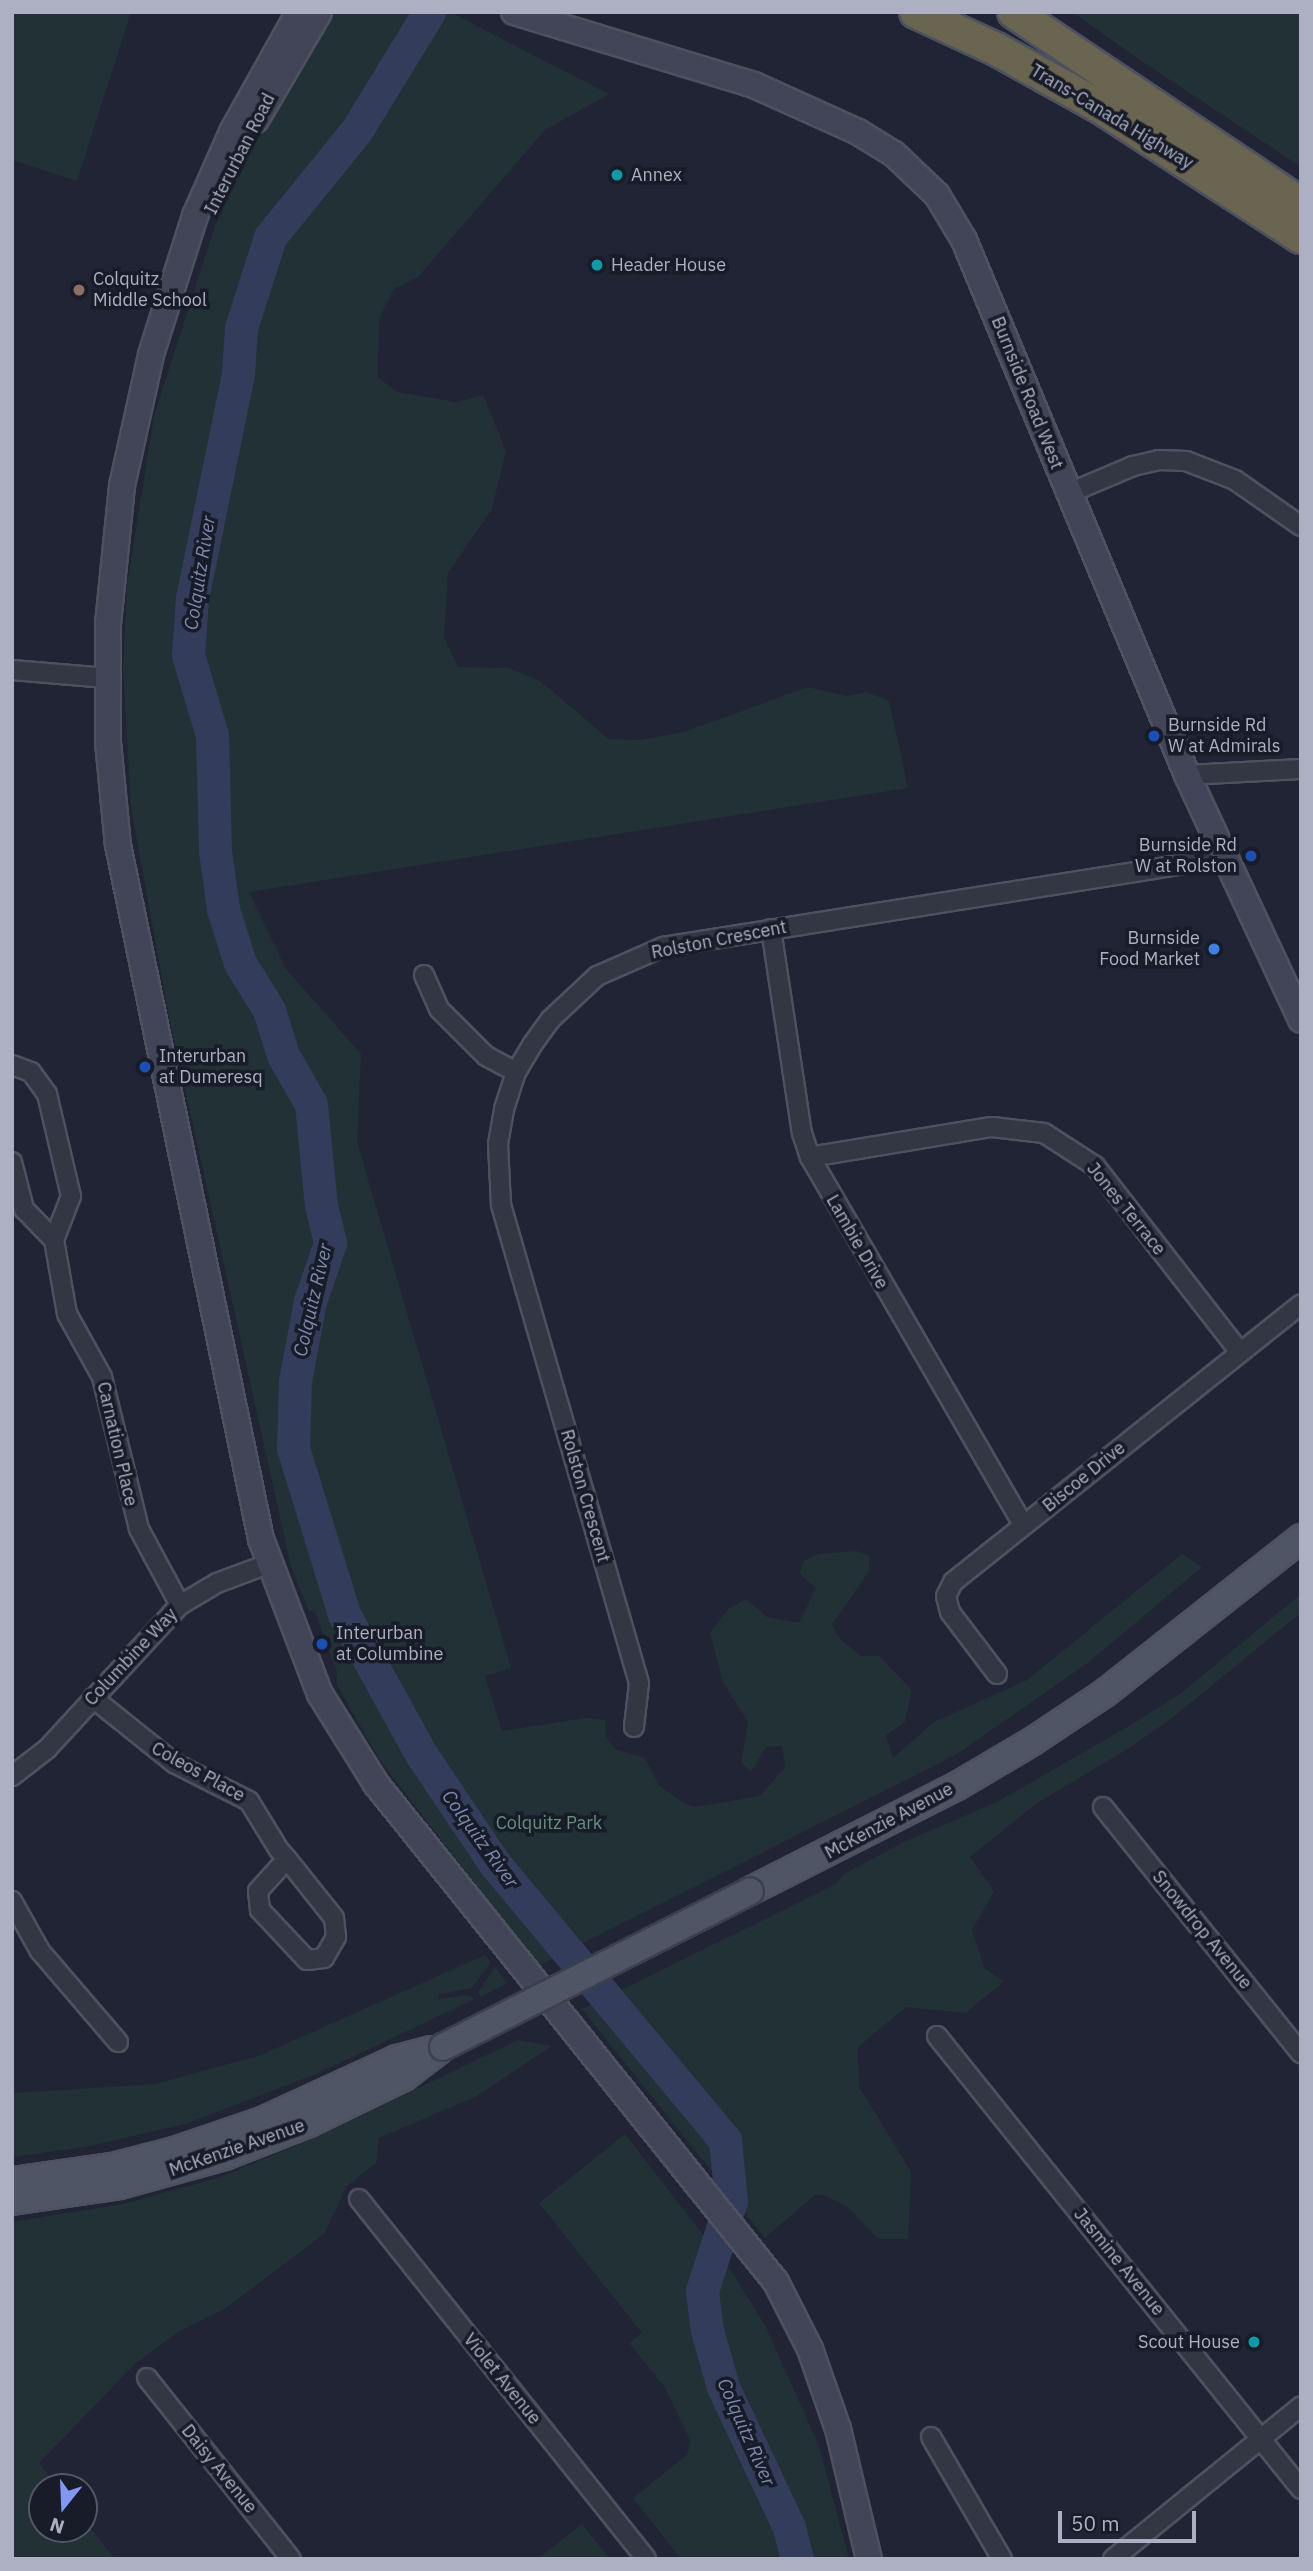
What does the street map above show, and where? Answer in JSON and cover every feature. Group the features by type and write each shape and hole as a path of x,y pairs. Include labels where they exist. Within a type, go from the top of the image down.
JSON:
{"highway":[{"name":"Trans-Canada Highway","path":"916,12 996,49 1102,108 1301,237"},
{"name":"Trans-Canada Highway","path":"1014,12 1301,204"},
{"path":"1045,12 1144,82 1226,154"}],"main road":[{"path":"299,12 232,132 195,216 151,355 114,538 107,678 109,756 122,869 268,1564 320,1694 376,1784 523,1970 716,2203 776,2282 810,2349 838,2429 869,2559"},
{"name":"Interurban Road","path":"170,301 238,154 319,12"},
{"name":"Burnside Road West","path":"514,12 754,85 894,154 937,195 964,240 1067,494 1187,775 1301,1020"},
{"name":"McKenzie Avenue","path":"12,2201 120,2185 225,2156 309,2123 404,2077 443,2047 946,1792 1033,1741 1105,1693 1301,1538"},
{"name":"McKenzie Avenue","path":"12,2180 112,2167 174,2151 262,2121 397,2059 443,2047"}],"street":[{"path":"1067,494 1133,466 1159,460 1186,461 1235,480 1301,526"},
{"path":"12,670 107,678"},
{"path":"1187,775 1301,769"},
{"name":"Rolston Crescent","path":"634,1727 639,1683 501,1205 498,1144 516,1072 551,1019 597,976 663,947 1191,863 1223,850"},
{"name":"Lambie Drive","path":"771,929 802,1133 810,1157 1023,1525"},
{"path":"424,975 439,1010 486,1056 516,1072"},
{"path":"12,1065 31,1072 47,1094 71,1196 54,1241 23,1209 12,1162"},
{"name":"Jones Terrace","path":"810,1157 992,1126 1044,1133 1072,1147 1095,1166 1240,1352"},
{"name":"Carnation Place","path":"54,1241 67,1314 102,1377 128,1499 180,1605"},
{"name":"Biscoe Drive","path":"997,1674 950,1612 946,1596 953,1582 1301,1304"},
{"name":"Columbine Way","path":"12,1776 47,1749 180,1605 217,1583 268,1564"},
{"name":"Coleos Place","path":"93,1699 174,1763 249,1801 287,1859 334,1918 336,1937 324,1958 307,1960 260,1910 258,1891 287,1859"},
{"name":"Snowdrop Avenue","path":"1102,1807 1301,2053"},
{"path":"12,1901 40,1951 118,2042"},
{"name":"Jasmine Avenue","path":"937,2036 1301,2489"},
{"name":"Violet Avenue","path":"359,2199 646,2559"},
{"name":"Daisy Avenue","path":"147,2378 290,2559"},
{"path":"1113,2559 1301,2406"},
{"path":"931,2437 1002,2559"}],"green space":[{"path":"12,12 131,12 77,181 12,160"},
{"name":"Colquitz Park","path":"331,12 450,12 609,94 545,130 418,277 394,289 379,319 378,378 398,392 456,402 483,395 506,451 492,509 448,573 444,637 458,667 509,668 540,681 609,739 639,740 684,732 808,687 847,696 867,692 889,701 908,788 249,892 286,969 361,1054 357,1142 511,1668 485,1676 502,1731 585,1718 605,1720 606,1737 615,1749 645,1758 659,1785 683,1803 696,1807 760,1796 785,1767 782,1746 766,1747 751,1772 741,1763 748,1722 723,1682 710,1633 728,1609 746,1599 767,1617 799,1623 816,1588 799,1573 804,1561 818,1554 857,1551 869,1556 869,1571 832,1625 841,1640 861,1656 879,1656 912,1690 905,1722 886,1735 893,1758 934,1722 1027,1680 1182,1554 1202,1567 1089,1662 957,1754 538,1966 379,1759 336,1683 337,1672 315,1612 309,1611 291,1567 169,1017 131,808 123,669 127,585 154,416 215,226 251,148"},
{"path":"1072,12 1301,12 1301,167 1140,60"},
{"path":"1301,1594 1301,1620 1298,1615 1176,1715 1131,1747 1037,1803 970,1857 994,1891 972,1930 985,1969 1004,1981 966,2013 906,2007 858,2047 859,2086 911,2172 908,2239 878,2239 848,2207 824,2195 815,2195 765,2238 582,2009 836,1884 844,1874 906,1841 997,1802 1129,1726 1180,1694"},
{"path":"485,1955 491,1962 472,1988 440,1994 438,1999 466,1995 475,1999 314,2075 185,2124 85,2147 12,2157 12,2093 155,2084 261,2055"},
{"path":"495,1967 507,1983 481,1997 478,1992"},
{"path":"518,2040 552,2046 477,2096 379,2138 376,2163 347,2186 324,2234 226,2308 181,2330 136,2363 39,2463 47,2473 28,2473 28,2543 98,2543 98,2538 115,2559 12,2559 12,2222 123,2204 221,2177 321,2135"},
{"path":"625,2134 732,2272 766,2327 819,2446 849,2559 681,2559 633,2498 687,2455 691,2442 664,2386 629,2343 642,2333 539,2203"},
{"path":"582,2524 610,2559 537,2559"}],"waterway":[{"name":"Colquitz River","path":"429,12 356,131 270,237 241,328 238,374 192,598 188,655 212,735 215,851 223,909 240,963 269,1010 283,1055 311,1104 321,1206 330,1243 310,1301 295,1381 293,1448 344,1614 421,1754 495,1864 725,2140 731,2201 702,2291 707,2330 723,2387 789,2527 797,2559"}],"place":[{"name":"Annex","path":"617,175"},
{"name":"Header House","path":"597,265"},
{"name":"Colquitz Middle School","path":"79,290"},
{"name":"Burnside Rd W at Admirals","path":"1154,736"},
{"name":"Burnside Rd W at Rolston","path":"1251,856"},
{"name":"Burnside Food Market","path":"1214,949"},
{"name":"Interurban at Dumeresq","path":"145,1067"},
{"name":"Interurban at Columbine","path":"322,1644"},
{"name":"Scout House","path":"1254,2342"}]}
